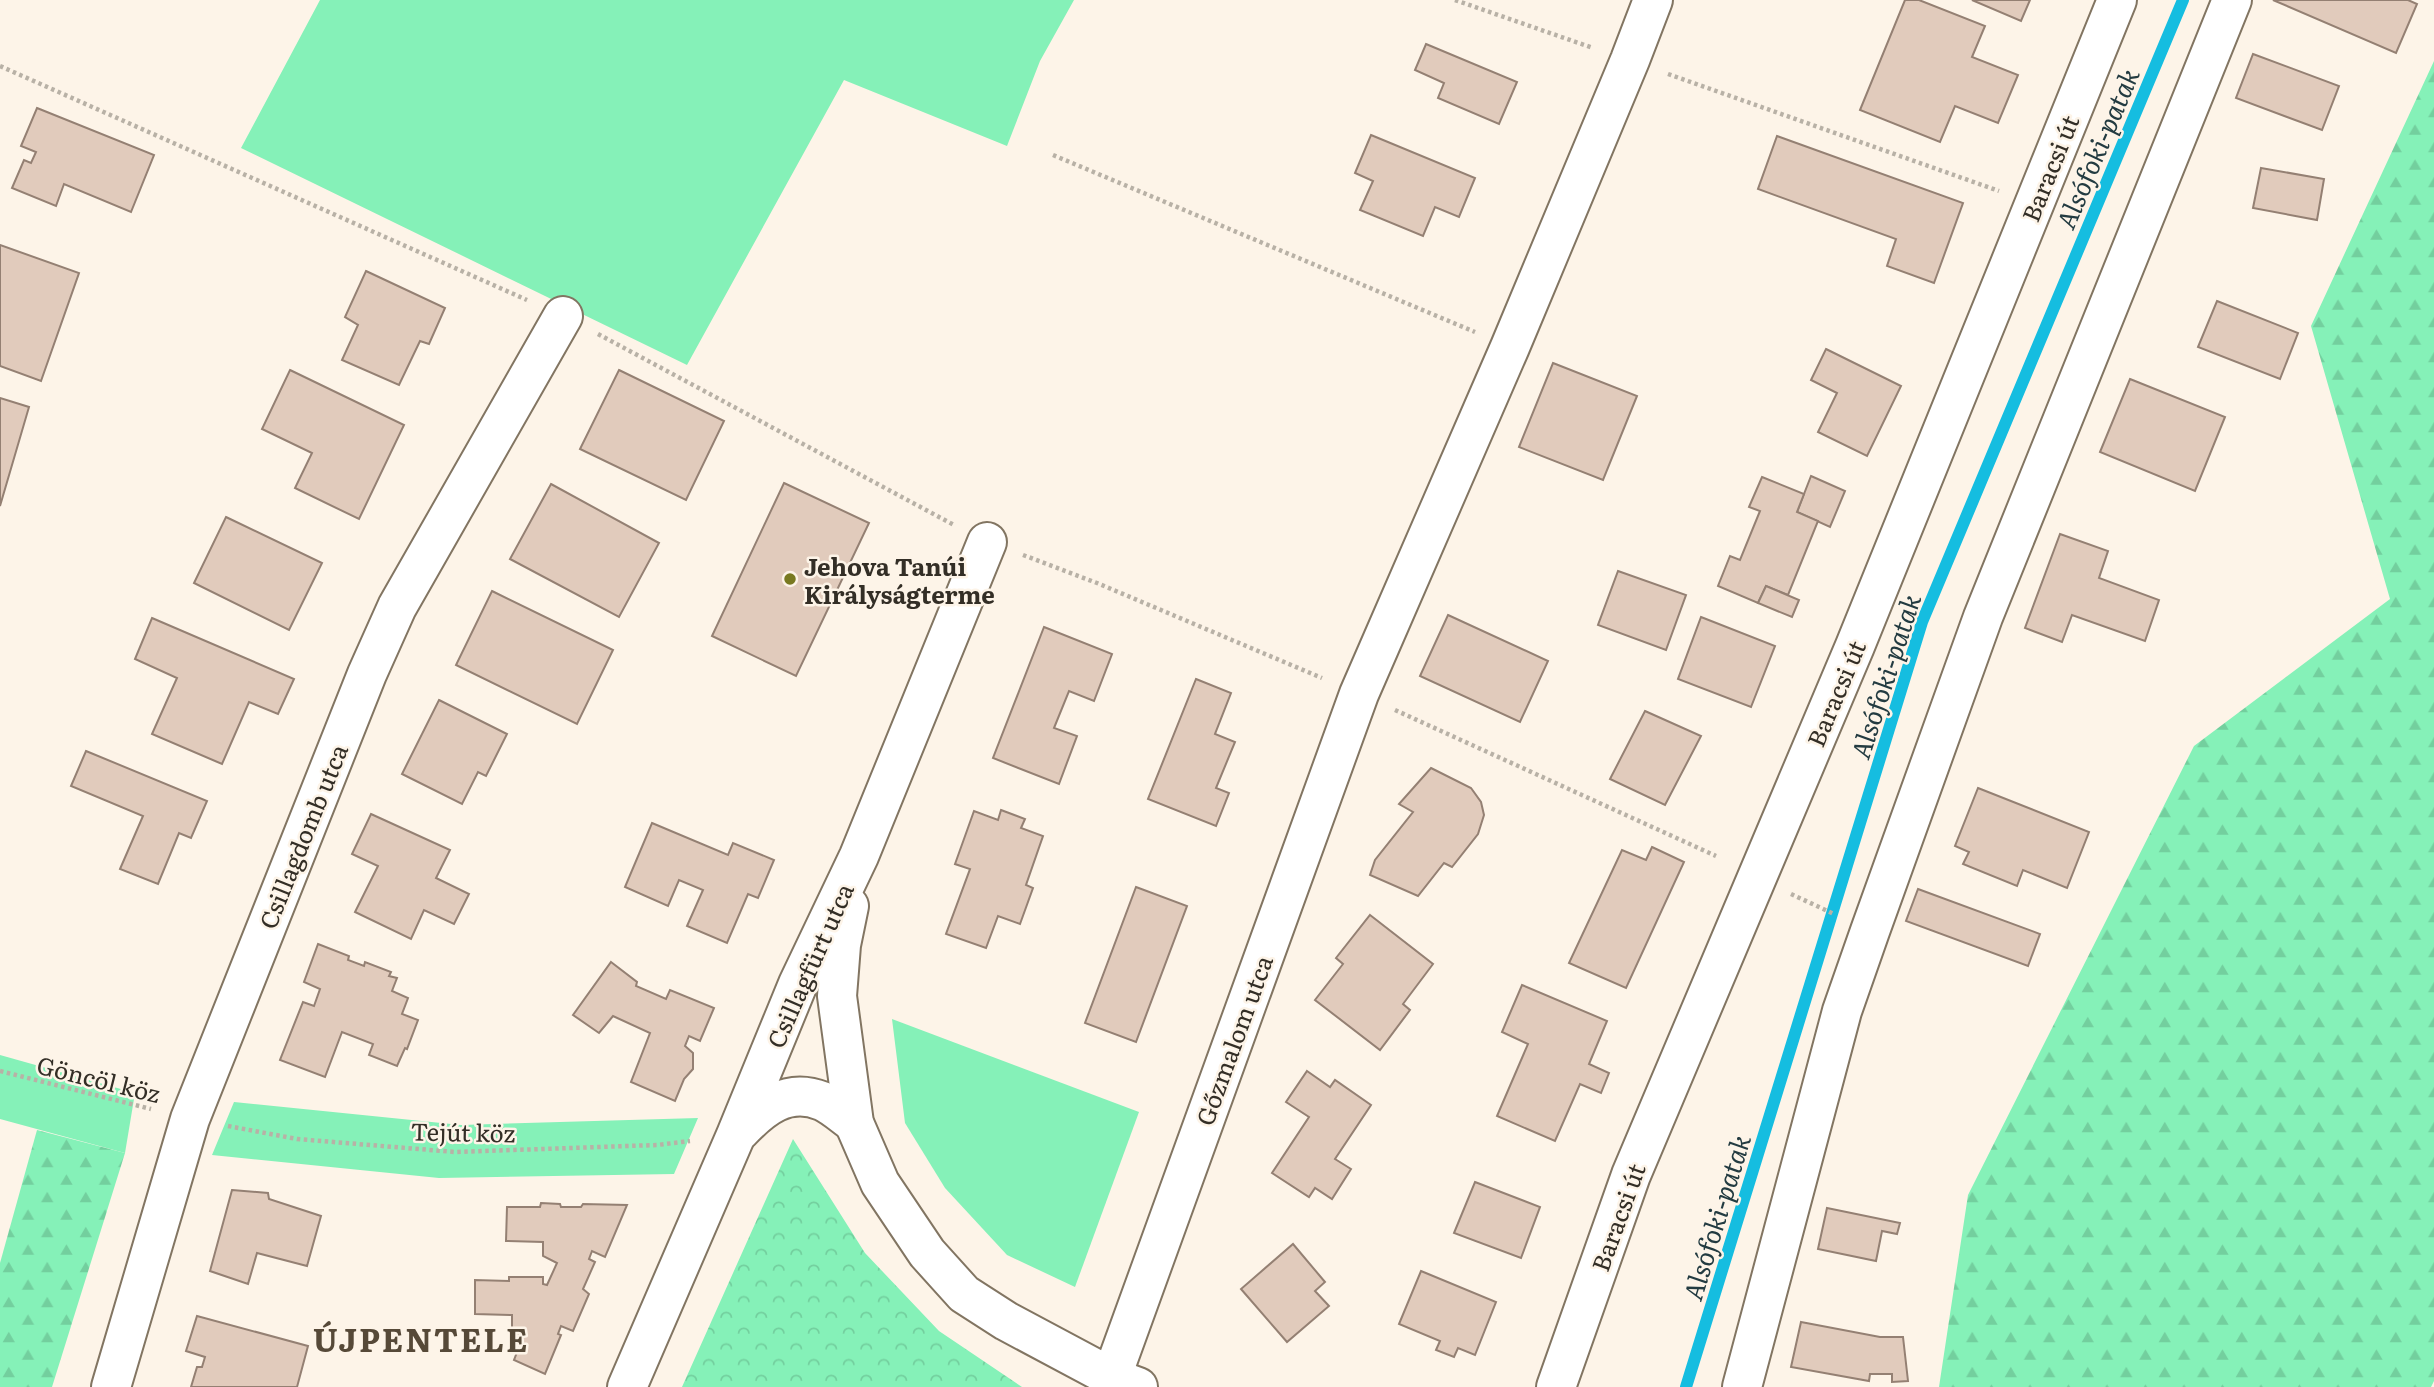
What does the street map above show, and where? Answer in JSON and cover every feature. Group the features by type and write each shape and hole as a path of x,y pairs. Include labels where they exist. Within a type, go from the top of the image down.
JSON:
{"street":[{"name":"Gőzmalom utca","path":"1119,1384 1359,694 1510,347 1653,0"},
{"name":"Baracsi út","path":"1556,1387 1631,1175 1856,646 2117,0"},
{"path":"1742,1387 1842,1011 1870,931 1983,617 2232,0"},
{"name":"Csillagdomb utca","path":"111,1387 190,1119 367,674 397,607 563,316"},
{"name":"Csillagfürt utca","path":"627,1387 798,984 859,856 987,542"},
{"path":"859,856 841,945 838,996 854,1123 880,1183 928,1253 964,1294 1006,1321 1119,1384"},
{"path":"736,1135 768,1105 777,1100 797,1096 822,1101 854,1123"}],"path":[{"path":"1455,0 2001,192"},
{"path":"0,66 563,316 987,542 1097,583 1359,694 1716,856"},
{"path":"1053,155 1510,347"},
{"path":"1808,902 1838,915"},
{"name":"Göncöl köz","path":"0,1071 190,1119"},
{"name":"Tejút köz","path":"190,1119 297,1139 455,1152 657,1145 736,1135"}],"green space":[{"path":"320,0 1074,0 1040,61 1007,146 844,80 687,365 241,148"},
{"path":"2434,61 2434,1381 2431,1387 1939,1387 1968,1195 2194,746 2390,599 2311,326"},
{"path":"892,1019 1139,1112 1075,1287 1007,1255 945,1188 905,1123"},
{"path":"0,1055 135,1093 125,1153 0,1119"},
{"path":"234,1102 461,1125 698,1118 674,1174 439,1178 212,1155"},
{"path":"37,1130 125,1153 52,1387 0,1387 0,1263"},
{"path":"793,1139 865,1253 939,1331 1022,1387 682,1387"}],"building":[{"path":"1905,0 1919,0 1985,26 1972,57 2018,75 1998,123 1955,106 1940,142 1860,110"},
{"path":"1972,0 2030,0 2021,21"},
{"path":"2273,0 2408,0 2417,4 2396,53"},
{"path":"1426,44 1517,82 1499,124 1438,98 1444,83 1415,70"},
{"path":"2253,54 2339,86 2322,130 2236,98"},
{"path":"37,108 154,155 131,212 64,184 56,206 12,188 24,160 31,163 36,152 21,146"},
{"path":"1371,135 1475,178 1459,217 1435,207 1423,236 1360,210 1373,181 1355,173"},
{"path":"1777,136 1963,203 1934,283 1887,266 1896,239 1758,189"},
{"path":"2261,168 2324,179 2317,220 2253,208"},
{"path":"0,245 79,273 41,381 0,366"},
{"path":"366,271 445,308 429,344 420,341 399,385 342,360 358,325 345,317"},
{"path":"2217,301 2298,333 2280,379 2198,347"},
{"path":"1826,349 1901,386 1867,456 1818,432 1837,393 1811,380"},
{"path":"1553,363 1637,396 1603,480 1519,447"},
{"path":"290,370 404,425 359,519 295,488 312,453 262,429"},
{"path":"619,370 724,421 686,500 580,449"},
{"path":"2130,379 2225,417 2195,491 2100,452"},
{"path":"0,398 29,407 0,506"},
{"path":"1811,476 1845,491 1830,527 1797,512"},
{"path":"1762,477 1804,494 1797,512 1818,521 1788,595 1766,586 1758,603 1718,586 1730,556 1740,560 1760,511 1749,507"},
{"name":"Jehova Tanúi Királyságterme","path":"784,483 869,523 796,676 712,636"},
{"path":"551,484 659,543 619,617 510,559"},
{"path":"226,517 322,563 289,630 194,583"},
{"path":"2060,534 2108,551 2099,578 2159,600 2145,641 2072,615 2062,642 2025,628"},
{"path":"1618,571 1686,595 1666,650 1598,625"},
{"path":"1766,586 1799,600 1792,617 1758,603"},
{"path":"492,591 613,650 577,724 456,665"},
{"path":"1448,615 1548,661 1520,722 1420,676"},
{"path":"1701,617 1775,646 1751,707 1678,679"},
{"path":"152,618 294,679 278,714 249,702 222,764 152,734 177,678 135,659"},
{"path":"1044,627 1112,654 1094,701 1069,691 1054,728 1077,736 1059,784 993,758"},
{"path":"1196,679 1231,693 1215,734 1235,742 1216,788 1229,793 1216,826 1148,799"},
{"path":"439,700 507,734 486,776 478,772 462,804 402,774"},
{"path":"1645,711 1701,736 1665,805 1610,779"},
{"path":"86,751 207,801 191,838 179,833 158,884 120,869 143,816 71,786"},
{"path":"1431,768 1471,788 1481,802 1484,815 1478,834 1452,867 1444,863 1418,896 1370,875 1375,860 1413,812 1399,804"},
{"path":"1978,788 2089,832 2067,888 2023,870 2017,886 1963,864 1969,852 1955,846"},
{"path":"1001,810 1025,819 1021,828 1043,836 1026,885 1033,888 1020,924 998,916 986,948 946,934 970,869 955,864 974,811 998,820"},
{"path":"371,814 450,850 436,878 469,894 454,924 424,910 411,939 355,912 378,866 352,854"},
{"path":"652,823 728,855 733,843 774,860 758,898 748,894 727,943 687,926 703,890 679,880 668,906 625,887"},
{"path":"1652,847 1684,862 1626,988 1569,963 1622,850 1646,860"},
{"path":"1136,887 1187,906 1136,1042 1085,1023"},
{"path":"1918,889 2040,934 2028,966 1906,921"},
{"path":"1370,915 1433,964 1403,1004 1410,1010 1380,1050 1315,1000 1343,964 1336,958"},
{"path":"318,944 349,956 348,960 364,966 365,962 391,972 389,976 397,978 392,991 408,998 402,1014 418,1020 397,1066 369,1055 373,1044 342,1032 325,1077 280,1060 303,1002 314,1006 320,989 304,982"},
{"path":"611,962 637,982 636,986 666,999 670,990 714,1008 700,1041 689,1036 685,1046 693,1053 693,1069 684,1079 675,1101 631,1082 650,1033 613,1016 599,1033 573,1015"},
{"path":"1522,985 1607,1021 1589,1064 1609,1073 1601,1093 1580,1084 1555,1141 1497,1116 1528,1044 1502,1032"},
{"path":"1307,1071 1330,1087 1335,1080 1371,1105 1335,1159 1351,1169 1332,1199 1315,1188 1309,1197 1272,1173 1309,1117 1286,1102"},
{"path":"1475,1182 1540,1207 1521,1258 1454,1233"},
{"path":"232,1190 268,1193 269,1199 321,1216 307,1266 257,1253 248,1284 210,1271"},
{"path":"541,1203 560,1204 561,1207 581,1207 583,1204 627,1205 605,1257 592,1251 589,1259 595,1262 583,1289 589,1294 573,1331 561,1326 558,1334 561,1335 545,1374 514,1360 523,1337 512,1332 512,1315 475,1314 475,1280 509,1281 509,1277 543,1277 543,1284 547,1285 557,1263 543,1256 543,1242 506,1241 507,1207 540,1207"},
{"path":"1827,1208 1900,1223 1897,1234 1882,1231 1876,1261 1818,1249"},
{"path":"1293,1244 1325,1282 1315,1291 1329,1306 1287,1342 1241,1289"},
{"path":"1421,1271 1496,1302 1475,1355 1458,1348 1454,1357 1436,1350 1440,1341 1399,1324"},
{"path":"197,1316 308,1346 297,1387 191,1387 197,1367 202,1367 205,1357 186,1351"},
{"path":"1801,1322 1880,1337 1903,1337 1908,1381 1892,1382 1892,1374 1870,1374 1869,1381 1791,1367"}],"waterway":[{"name":"Alsófoki-patak","path":"1686,1387 1922,622 2183,0"}],"place":[{"name":"Jehova Tanúi Királyságterme","path":"790,579"}],"district":[{"name":"ÚJPENTELE","path":"421,1338"}]}
